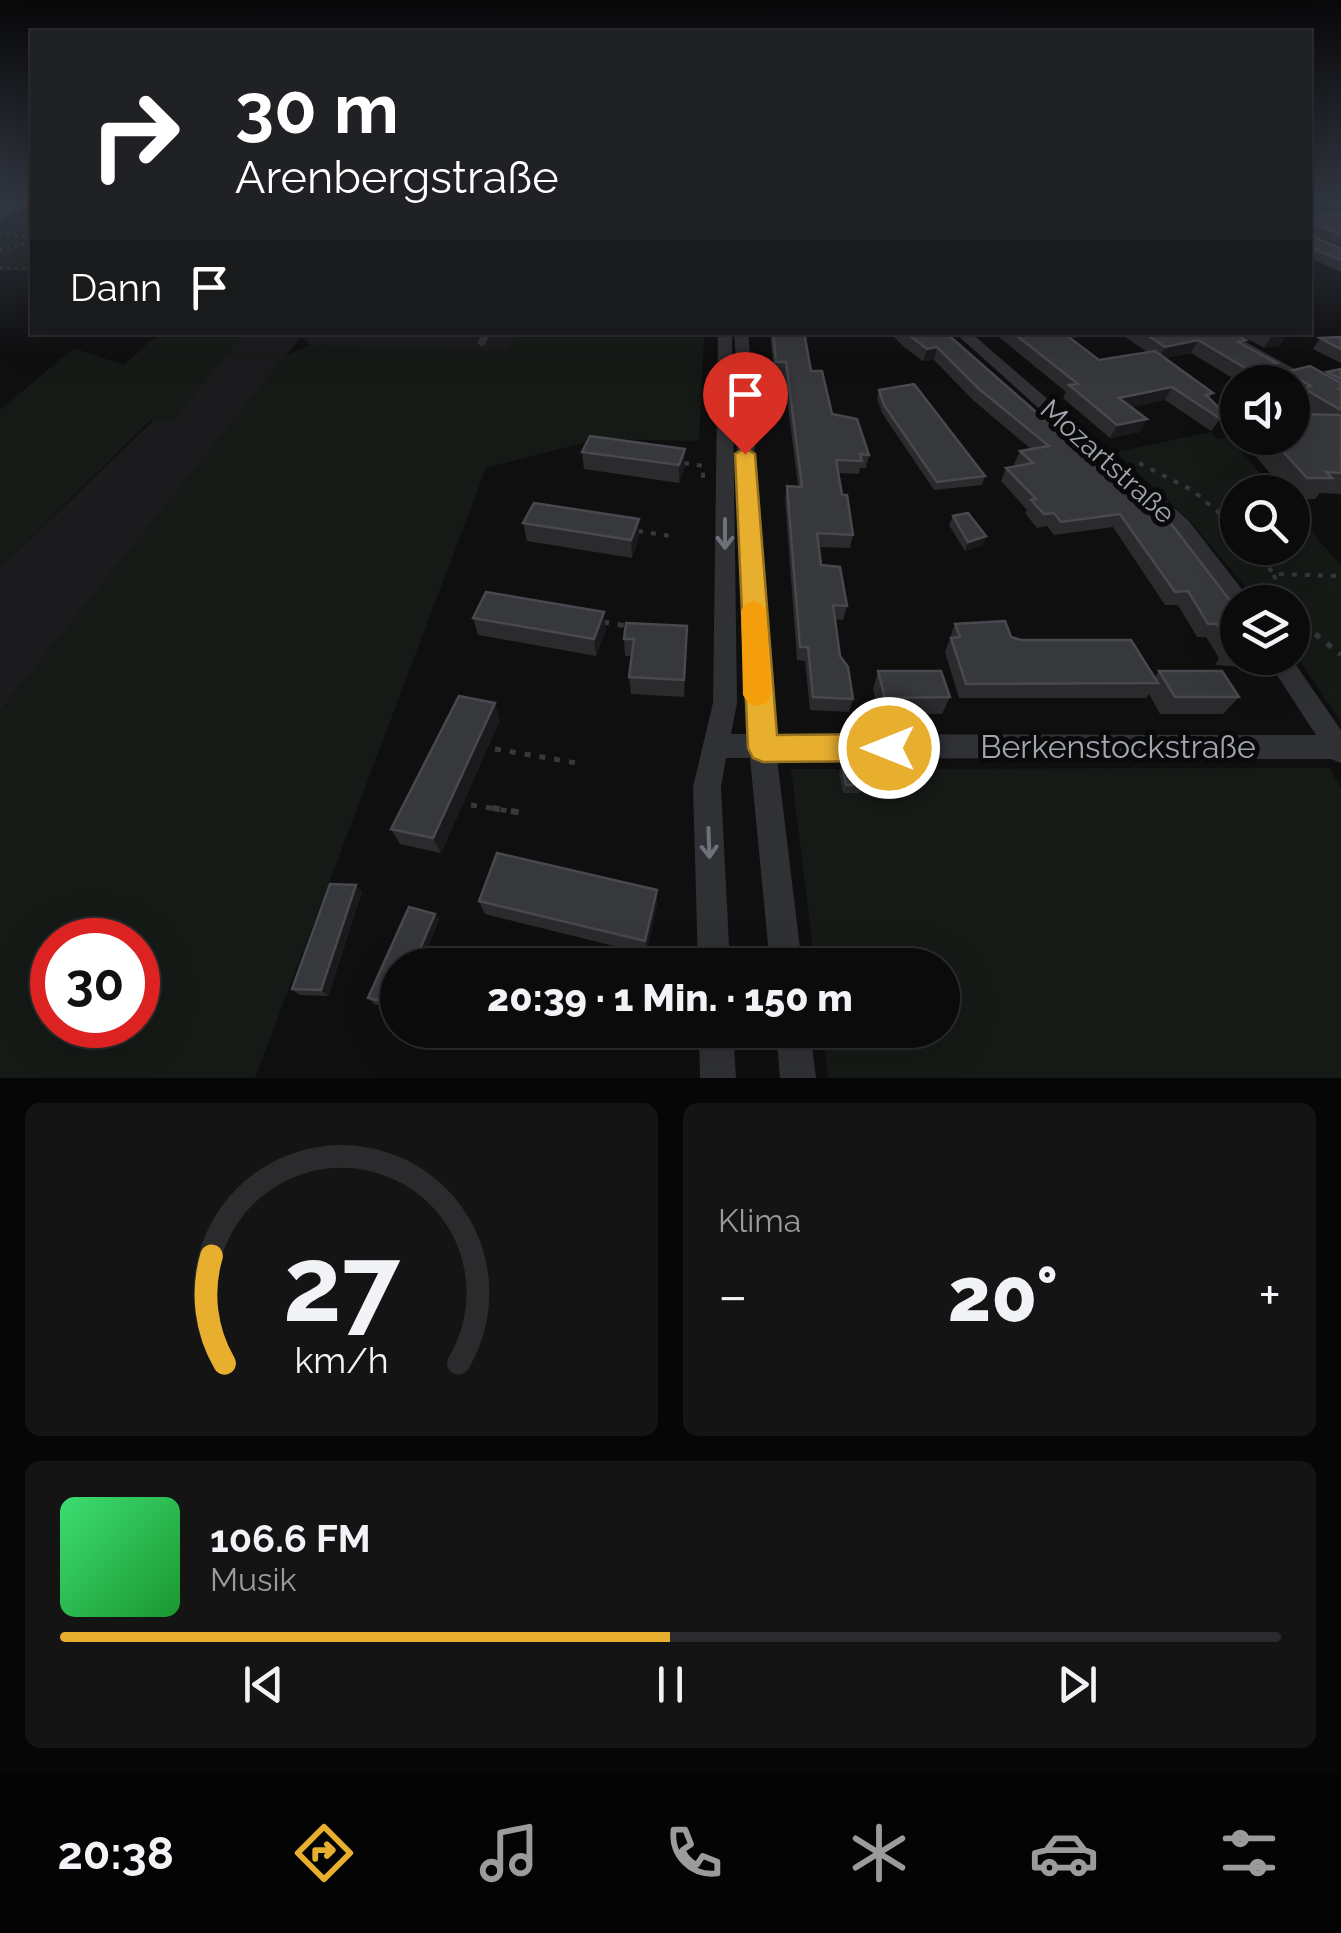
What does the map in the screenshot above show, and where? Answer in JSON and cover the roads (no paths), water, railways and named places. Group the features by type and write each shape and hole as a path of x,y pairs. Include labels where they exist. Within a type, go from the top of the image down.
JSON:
{"street":[{"path":"713,948 707,786 725,703 725,454 720,427 726,406 726,335"},
{"path":"741,335 749,429 745,454 758,708 784,948"},
{"name":"Mozartstraße","path":"964,335 1181,526 1228,585"},
{"path":"1222,335 1341,402"},
{"path":"1290,675 1340,748"},
{"name":"Berkenstockstraße","path":"715,746 1340,748"},
{"path":"717,1048 718,1078"},
{"path":"795,1048 798,1078"}],"lane":[{"path":"482,342 486,335"}]}
